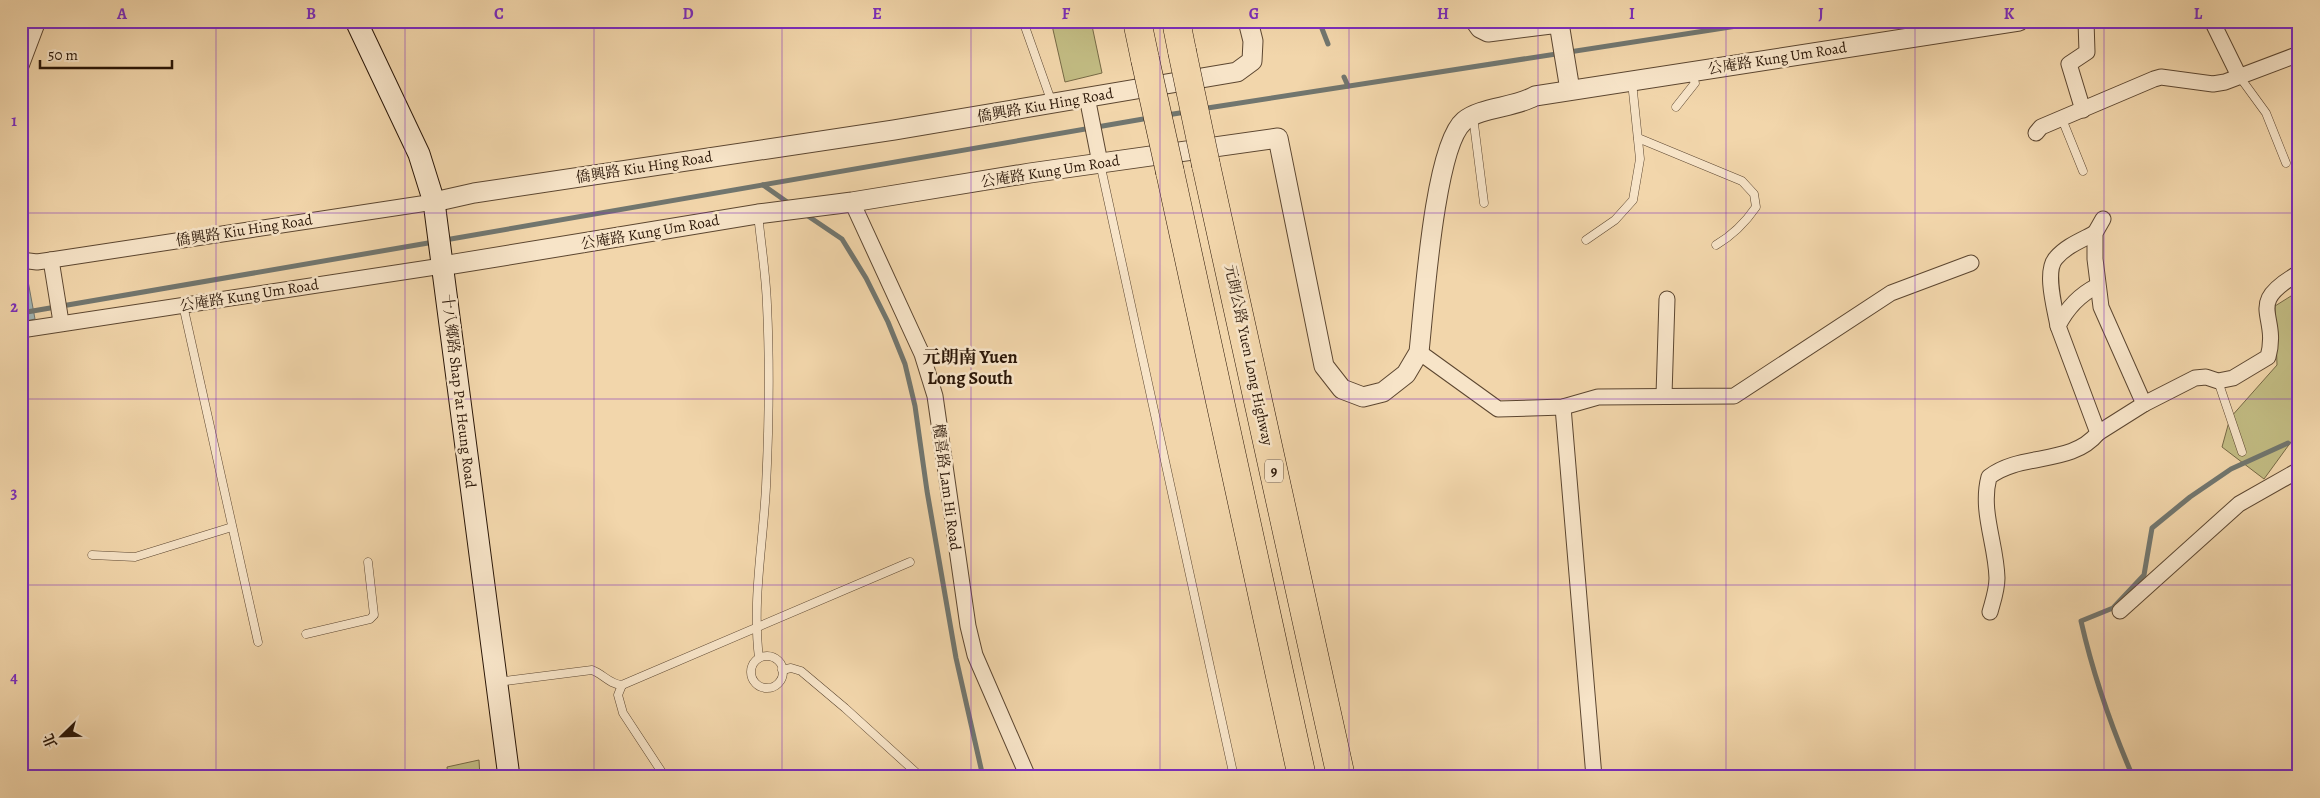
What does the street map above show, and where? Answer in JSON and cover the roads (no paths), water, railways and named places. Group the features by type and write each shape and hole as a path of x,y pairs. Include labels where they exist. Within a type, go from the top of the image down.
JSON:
{"highway":[{"path":"1137,21 1302,777"},
{"name":"元朗公路 Yuen Long Highway","path":"1176,21 1341,777"}],"main road":[{"name":"十八鄉路 Shap Pat Heung Road","path":"356,21 419,154 435,206 508,777"}],"street":[{"path":"21,66 38,21"},
{"name":"僑興路 Kiu Hing Road","path":"21,260 37,262 435,206 474,193 884,132 1237,72 1252,61 1253,41 1248,21"},
{"name":"公庵路 Kung Um Road","path":"1473,116 1522,103 1535,96 2019,21"},
{"path":"2084,110 2069,64 2088,52 2086,21"},
{"path":"2212,21 2239,76"},
{"path":"1482,27 1564,22 1570,90"},
{"path":"2036,133 2041,127 2084,110 2154,78 2161,77 2213,84 2299,54"},
{"path":"1087,97 1100,163"},
{"path":"1473,116 1462,122 1454,134 1436,195 1419,352 1498,409 1563,407 1598,397 1664,395 1734,396 1891,293 1971,263"},
{"name":"公庵路 Kung Um Road","path":"21,330 61,322 183,305 442,257 832,205 1100,163 1278,138 1324,366 1342,389 1363,397 1383,392 1406,374 1419,352"},
{"name":"欖喜路 Lam Hi Road","path":"852,202 922,354 935,396 968,626 976,655 1028,777"},
{"path":"2103,219 2095,233 2097,286 2101,307 2144,404"},
{"path":"2095,233 2070,246 2054,259 2050,275 2058,326 2098,433"},
{"path":"51,260 61,322"},
{"path":"1990,612 1997,577 1986,505 1989,477 2004,468 2078,450 2098,433 2144,404 2195,378 2206,377 2218,381 2242,374 2268,357 2271,346 2267,312 2269,296 2280,284 2299,273"},
{"path":"2058,326 2071,306 2085,292 2097,286"},
{"path":"1664,395 1667,299"},
{"path":"1563,407 1594,777"},
{"path":"2120,611 2239,504 2299,470"}],"lane":[{"path":"1024,21 1052,103"},
{"path":"1676,107 1695,84 1690,71"},
{"path":"2239,76 2266,113 2286,162"},
{"path":"1586,240 1615,220 1633,200 1640,159 1631,80"},
{"path":"1473,116 1484,203"},
{"path":"2062,119 2083,170"},
{"path":"1638,138 1742,181 1754,194 1756,207 1746,222 1733,235 1716,245"},
{"path":"1100,163 1234,777"},
{"path":"759,658 755,628 770,403 766,213"},
{"path":"183,305 258,642"},
{"path":"2218,381 2242,452"},
{"path":"92,556 135,556 232,527"},
{"path":"306,634 370,619 374,614 368,562"},
{"path":"496,682 592,670 598,672 614,685 622,685 910,562"},
{"path":"759,658 774,658 781,665 782,670 780,680 772,687 762,688 757,685 750,671 755,661 759,658"},
{"path":"782,670 792,668 800,671 818,684 921,777"},
{"path":"622,685 619,704 623,713 665,777"}],"waterway":[{"path":"21,32 25,21"},
{"path":"1319,21 1328,44"},
{"path":"1201,109 1769,21"},
{"path":"1344,77 1348,86"},
{"path":"1167,115 1186,112"},
{"path":"445,240 1149,118"},
{"path":"763,185 790,204"},
{"path":"805,214 842,239 866,278 888,322 905,364 915,406 927,491 956,658 983,777"},
{"path":"21,313 434,242"},
{"path":"2133,777 2103,700 2081,621 2113,608 2144,575 2152,528 2190,497 2231,469 2288,443"}],"district":[{"name":"元朗南 Yuen Long South","path":"970,367"}]}
